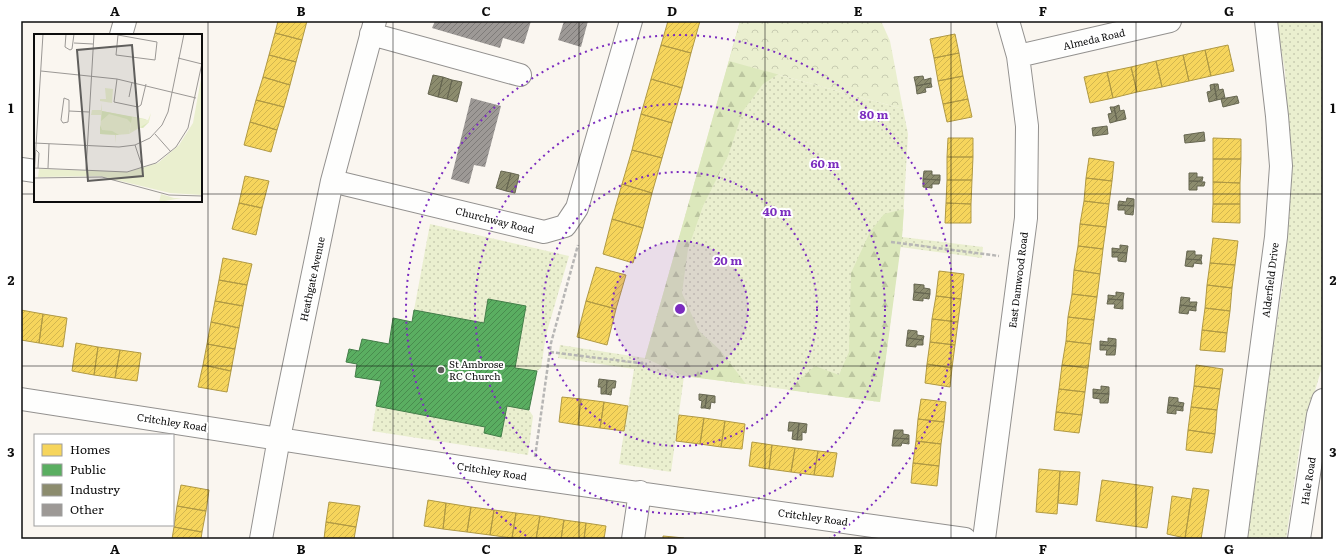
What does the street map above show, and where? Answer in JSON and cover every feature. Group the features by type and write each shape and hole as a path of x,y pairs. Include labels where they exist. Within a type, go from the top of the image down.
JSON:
{"street":[{"path":"121,34 125,21"},
{"name":"Churchway Road","path":"332,180 544,232 565,226 577,208 631,21"},
{"name":"East Damwood Road","path":"984,539 1022,258 1026,218 1027,126 1018,56 1008,21"},
{"name":"Almeda Road","path":"1018,56 1170,21"},
{"name":"Alderfield Drive","path":"1236,539 1276,237 1280,166 1277,116 1266,21"},
{"path":"373,27 520,75"},
{"name":"Heathgate Avenue","path":"261,539 279,438 332,180 373,27"},
{"path":"21,169 34,171"},
{"name":"Critchley Road","path":"21,399 532,478 640,492 965,539"},
{"name":"Hale Road","path":"1299,539 1318,415 1323,400"},
{"path":"633,539 640,492"}],"path":[{"path":"532,478 550,352 579,242"},
{"path":"891,242 1022,258"},
{"path":"550,352 647,364"}],"green space":[{"path":"740,21 881,21 805,57 763,84 743,111 728,156 703,206 688,249 682,293 699,331 720,350 746,384 684,376 645,358"},
{"path":"740,21 881,21 890,41 903,109 729,61"},
{"path":"1276,21 1323,21 1323,364 1301,437 1286,539 1245,539 1283,283 1289,154 1285,71"},
{"path":"729,61 903,109 908,134 902,237 983,247 982,258 900,247 880,402 684,376 671,472 619,464 634,369 558,358 560,345 645,358"},
{"path":"904,209 902,237 880,402 788,390 815,366 839,375 849,352 851,273 870,232 884,214"},
{"path":"430,224 569,256 546,335 541,368 537,371 515,368 488,299 484,323 414,310"},
{"path":"376,406 485,427 484,433 501,437 507,406 529,410 533,416 528,455 372,431"}],"building: Homes":[{"path":"278,21 307,21 302,40 275,33"},
{"path":"668,21 700,21 691,53 661,45"},
{"path":"275,33 302,40 296,62 269,55"},
{"path":"955,34 959,53 934,58 930,39"},
{"path":"661,45 691,53 682,88 651,79"},
{"path":"1228,45 1234,71 1211,76 1205,50"},
{"path":"1205,50 1211,76 1189,81 1183,55"},
{"path":"959,53 963,76 938,81 934,58"},
{"path":"269,55 296,62 290,85 263,77"},
{"path":"1183,55 1189,81 1162,87 1156,61"},
{"path":"1156,61 1162,87 1137,92 1131,67"},
{"path":"1131,67 1137,92 1113,98 1107,72"},
{"path":"1107,72 1113,98 1090,103 1084,77"},
{"path":"963,76 968,99 943,104 938,81"},
{"path":"263,77 290,85 284,107 256,100"},
{"path":"651,79 682,88 672,123 641,114"},
{"path":"968,99 972,117 947,122 943,104"},
{"path":"256,100 284,107 277,130 250,122"},
{"path":"641,114 672,123 662,158 632,150"},
{"path":"250,122 277,130 271,152 244,145"},
{"path":"948,138 973,138 973,157 947,157"},
{"path":"1213,138 1241,139 1241,159 1213,159"},
{"path":"632,150 662,158 652,193 622,184"},
{"path":"947,157 973,157 972,180 947,180"},
{"path":"1089,158 1114,162 1112,181 1086,178"},
{"path":"1213,159 1241,159 1240,183 1213,182"},
{"path":"245,176 269,181 262,208 239,203"},
{"path":"1086,178 1112,181 1109,204 1084,201"},
{"path":"947,180 972,180 971,204 946,203"},
{"path":"1213,182 1240,183 1240,204 1213,204"},
{"path":"622,184 652,193 643,228 612,219"},
{"path":"1084,201 1109,204 1106,227 1080,224"},
{"path":"239,203 262,208 256,235 232,229"},
{"path":"946,203 971,204 971,223 945,223"},
{"path":"1213,204 1240,204 1240,223 1212,222"},
{"path":"612,219 643,228 633,263 603,254"},
{"path":"1080,224 1106,227 1103,249 1078,246"},
{"path":"1213,238 1238,241 1235,265 1210,263"},
{"path":"1078,246 1103,249 1100,274 1074,270"},
{"path":"223,258 252,264 247,285 219,280"},
{"path":"1210,263 1235,265 1232,288 1207,285"},
{"path":"596,267 626,275 616,309 586,301"},
{"path":"1074,270 1100,274 1097,297 1072,294"},
{"path":"939,271 964,274 961,299 936,296"},
{"path":"219,280 247,285 243,306 215,301"},
{"path":"1207,285 1232,288 1230,311 1205,308"},
{"path":"1072,294 1097,297 1094,320 1068,317"},
{"path":"936,296 961,299 958,322 932,319"},
{"path":"215,301 243,306 239,328 211,322"},
{"path":"586,301 616,309 607,345 577,337"},
{"path":"1205,308 1230,311 1227,333 1202,330"},
{"path":"21,310 43,314 39,343 21,340"},
{"path":"43,314 67,318 63,347 39,343"},
{"path":"1068,317 1094,320 1091,344 1066,341"},
{"path":"932,319 958,322 955,345 930,342"},
{"path":"211,322 239,328 235,349 207,344"},
{"path":"1202,330 1227,333 1225,352 1200,350"},
{"path":"1066,341 1091,344 1088,368 1062,365"},
{"path":"930,342 955,345 952,368 927,364"},
{"path":"76,343 98,347 94,375 72,371"},
{"path":"207,344 235,349 231,371 203,365"},
{"path":"98,347 120,350 115,378 94,375"},
{"path":"120,350 141,353 137,381 115,378"},
{"path":"927,364 952,368 950,387 925,383"},
{"path":"203,365 231,371 227,392 198,387"},
{"path":"1062,365 1088,368 1085,392 1059,389"},
{"path":"1196,365 1223,369 1220,389 1194,386"},
{"path":"1194,386 1220,389 1217,410 1191,407"},
{"path":"1059,389 1085,392 1082,415 1056,412"},
{"path":"562,397 581,399 578,425 559,422"},
{"path":"581,399 604,402 600,428 578,425"},
{"path":"921,399 946,402 944,422 918,419"},
{"path":"604,402 628,406 624,431 600,428"},
{"path":"1191,407 1217,410 1215,434 1188,430"},
{"path":"1056,412 1082,415 1079,433 1054,430"},
{"path":"679,415 704,418 700,444 676,441"},
{"path":"704,418 725,421 721,447 700,444"},
{"path":"918,419 944,422 941,444 916,441"},
{"path":"725,421 745,424 742,449 721,447"},
{"path":"1188,430 1215,434 1212,453 1186,450"},
{"path":"916,441 941,444 939,466 913,463"},
{"path":"752,442 772,445 769,469 749,466"},
{"path":"772,445 795,448 791,472 769,469"},
{"path":"795,448 818,451 814,475 791,472"},
{"path":"818,451 837,453 833,477 814,475"},
{"path":"913,463 939,466 937,486 911,483"},
{"path":"1039,469 1060,471 1057,514 1036,512"},
{"path":"1060,471 1080,472 1077,505 1058,503"},
{"path":"1102,480 1153,487 1147,528 1096,521"},
{"path":"181,485 209,490 206,511 177,506"},
{"path":"1193,488 1209,490 1201,539 1185,538"},
{"path":"1172,496 1191,499 1185,538 1167,534"},
{"path":"428,500 446,503 443,529 424,526"},
{"path":"329,502 360,506 356,527 326,522"},
{"path":"446,503 471,507 467,532 443,529"},
{"path":"177,506 206,511 202,532 174,527"},
{"path":"471,507 494,510 490,535 467,532"},
{"path":"494,510 516,513 512,538 490,535"},
{"path":"516,513 540,516 536,539 512,538"},
{"path":"540,516 564,520 561,539 536,539"},
{"path":"564,520 586,523 584,539 561,539"},
{"path":"326,522 356,527 354,539 324,539"},
{"path":"586,523 606,526 604,539 584,539"},
{"path":"174,527 202,532 201,539 172,539"},
{"path":"663,536 684,538 684,539 663,539"}],"building: Public":[{"name":"St Ambrose RC Church","path":"488,299 526,306 515,368 537,371 529,410 507,406 501,437 484,433 485,427 376,406 381,381 355,377 357,364 346,362 349,349 359,351 362,339 389,344 393,318 412,322 414,310 484,323"}],"building: Industry":[{"path":"433,75 443,77 438,97 428,94"},
{"path":"923,76 924,80 931,78 931,83 916,86 914,77"},
{"path":"443,77 452,80 447,99 438,97"},
{"path":"452,80 462,82 457,102 447,99"},
{"path":"931,83 932,87 925,88 926,92 917,94 916,86"},
{"path":"1214,84 1217,100 1209,102 1207,92 1211,91 1210,85"},
{"path":"1214,84 1218,84 1219,90 1223,89 1225,98 1217,100"},
{"path":"1237,96 1239,103 1223,107 1221,99"},
{"path":"1119,105 1120,111 1124,110 1126,119 1117,121 1114,107"},
{"path":"1110,107 1114,107 1117,121 1110,123 1108,114 1112,113"},
{"path":"1107,126 1108,134 1093,136 1092,128"},
{"path":"1204,132 1205,141 1185,143 1184,135"},
{"path":"501,171 511,173 506,191 496,188"},
{"path":"924,171 932,171 932,175 940,175 940,180 923,179"},
{"path":"511,173 519,175 515,193 506,191"},
{"path":"1189,173 1197,173 1197,177 1203,177 1202,181 1189,181"},
{"path":"923,179 940,180 939,184 932,184 932,188 923,187"},
{"path":"1189,181 1205,182 1204,186 1197,186 1197,190 1189,190"},
{"path":"1127,198 1134,199 1134,206 1118,205 1119,201 1126,202"},
{"path":"1118,205 1134,206 1133,215 1125,214 1125,210 1118,210"},
{"path":"1120,245 1128,246 1127,253 1112,252 1112,248 1120,249"},
{"path":"1187,251 1195,251 1195,255 1202,255 1201,260 1186,259"},
{"path":"1112,252 1127,253 1126,262 1118,261 1118,257 1112,257"},
{"path":"1186,259 1201,260 1202,264 1194,263 1193,267 1185,266"},
{"path":"914,284 924,285 924,288 930,289 930,294 914,292"},
{"path":"914,292 930,294 929,299 923,298 923,301 913,300"},
{"path":"1116,292 1124,293 1123,300 1108,299 1108,295 1116,296"},
{"path":"1181,297 1190,298 1189,302 1197,302 1196,307 1180,305"},
{"path":"1108,299 1123,300 1123,309 1114,308 1115,304 1107,304"},
{"path":"1180,305 1196,307 1196,311 1189,310 1188,314 1179,313"},
{"path":"908,330 917,331 917,335 924,336 923,340 907,338"},
{"path":"907,338 923,340 923,345 916,345 916,347 906,346"},
{"path":"1108,338 1116,339 1116,346 1100,345 1100,341 1108,342"},
{"path":"1100,345 1116,346 1115,355 1106,355 1107,350 1100,350"},
{"path":"599,379 607,380 606,394 601,394 601,387 598,387"},
{"path":"607,380 616,381 615,388 612,388 611,395 606,394"},
{"path":"1101,386 1109,387 1109,394 1093,393 1093,389 1101,390"},
{"path":"1093,393 1109,394 1108,403 1100,403 1100,399 1093,398"},
{"path":"699,394 707,395 705,408 701,408 702,401 699,400"},
{"path":"707,395 715,396 715,403 711,402 710,409 705,408"},
{"path":"1169,397 1178,398 1178,402 1184,403 1183,407 1168,405"},
{"path":"1168,405 1183,407 1183,411 1176,410 1176,414 1167,413"},
{"path":"789,422 799,423 797,440 792,439 793,431 788,431"},
{"path":"799,423 807,424 806,433 802,432 802,440 797,440"},
{"path":"894,430 903,430 903,434 909,435 909,439 893,438"},
{"path":"893,438 909,439 909,444 902,443 901,446 892,446"}],"building: Other":[{"path":"435,21 531,21 524,44 503,38 500,48 432,28"},
{"path":"564,21 588,21 581,47 558,40"},
{"path":"471,98 501,106 485,167 474,165 469,184 451,179"}],"place":[{"name":"St Ambrose RC Church","path":"441,370"}]}
